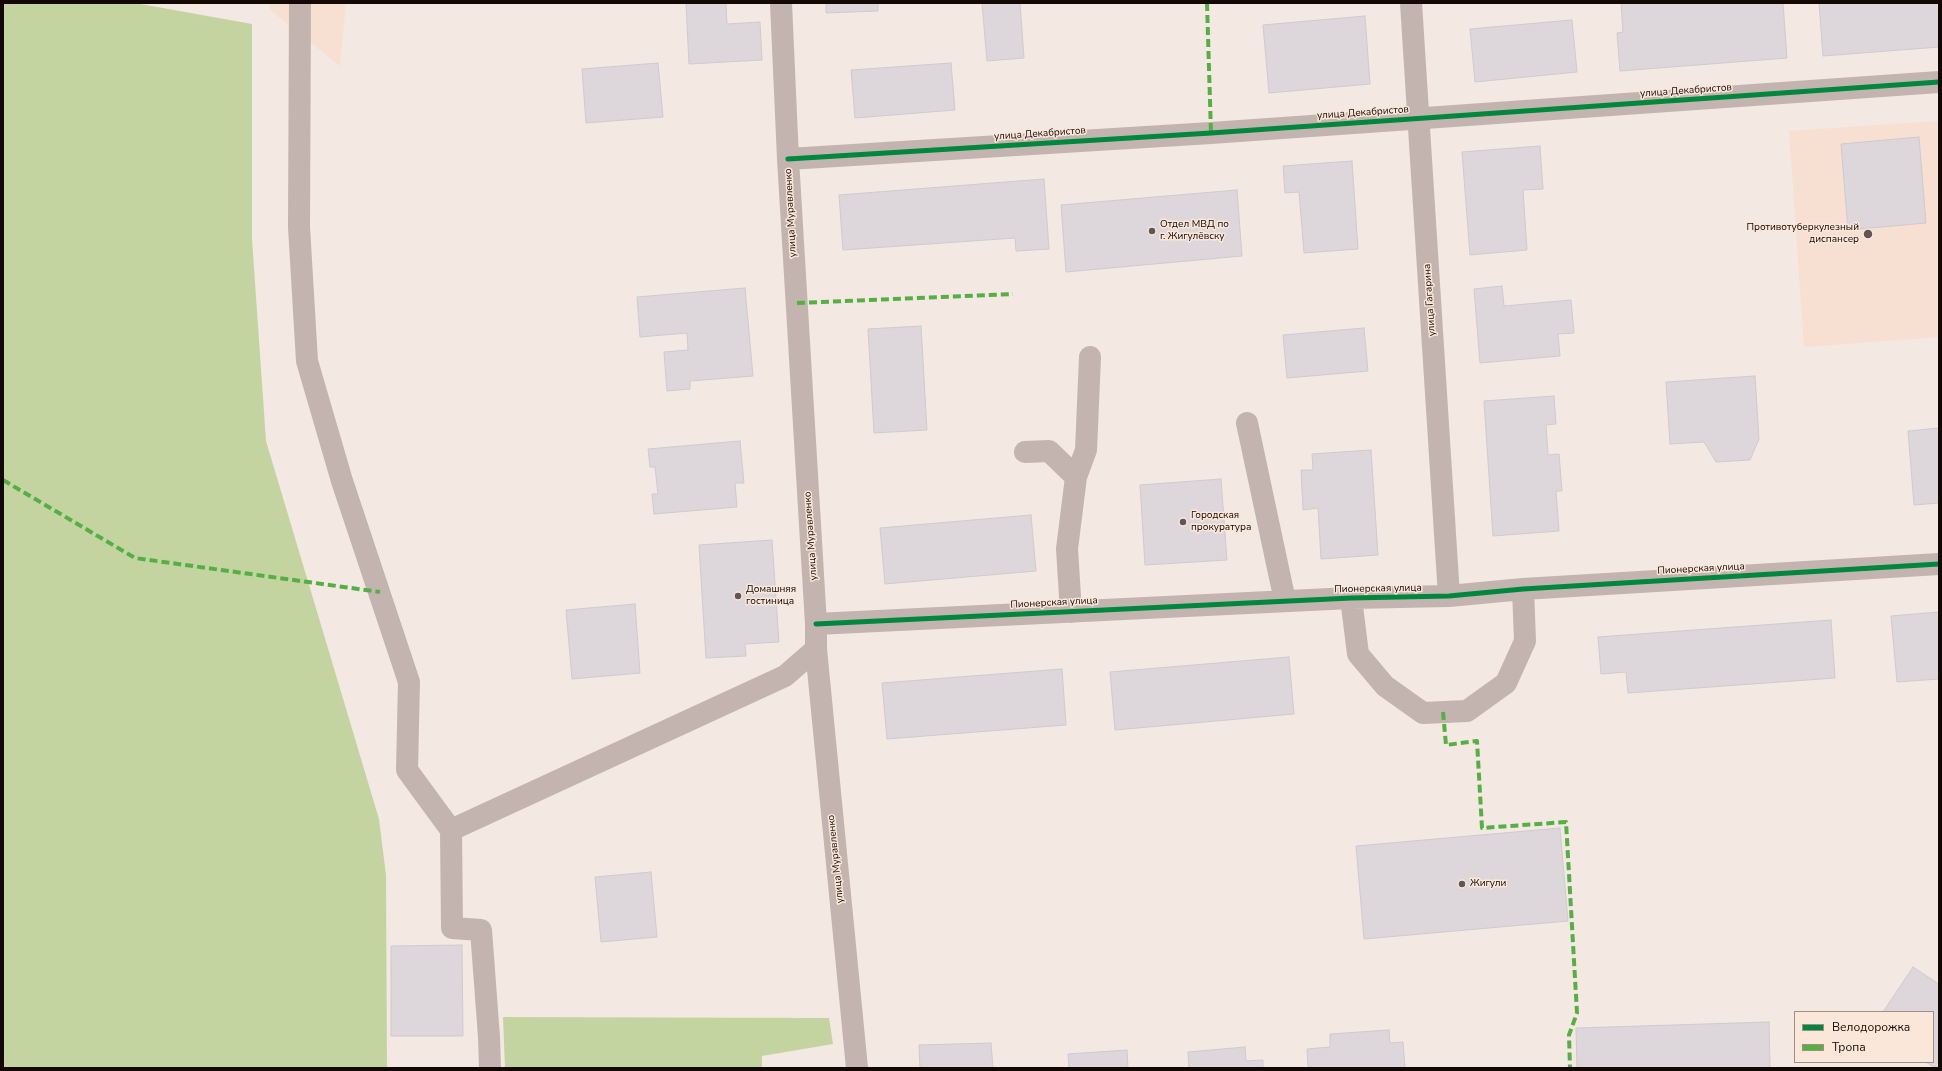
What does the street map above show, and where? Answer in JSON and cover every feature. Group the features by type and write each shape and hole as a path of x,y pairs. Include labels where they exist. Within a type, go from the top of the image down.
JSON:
{"street":[{"path":"300,3 299,227 307,361 342,480 409,682 407,770 451,830 452,928 480,930 489,1037 490,1068"},
{"name":"улица Муравленко","path":"781,3 788,159 816,624 816,649 857,1068"},
{"name":"улица Гагарина","path":"1411,3 1449,596"},
{"name":"улица Декабристов","path":"788,159 1418,119 1939,82"},
{"path":"1071,612 1067,549 1076,477 1086,450 1090,357"},
{"path":"1247,423 1284,601"},
{"path":"1025,452 1048,451 1076,477"},
{"name":"Пионерская улица","path":"816,624 1350,598 1449,596 1523,589 1939,564"},
{"path":"1350,598 1358,654 1385,686 1423,713 1467,711 1506,683 1519,655 1525,641 1523,589"},
{"path":"451,830 784,676 816,649"}],"shaded area":[{"path":"269,3 346,3 340,66 270,10"},
{"name":"Противотуберкулезный диспансер","path":"1939,121 1939,337 1804,347 1789,131"}],"green space":[{"path":"3,3 135,3 252,24 252,239 266,441 379,819 386,875 387,1068 3,1068"},
{"path":"503,1017 829,1018 833,1044 762,1056 762,1068 505,1068"}],"building":[{"path":"686,3 726,3 727,24 760,22 762,60 689,64"},
{"path":"826,3 878,3 878,11 826,13"},
{"path":"982,3 1020,3 1024,58 987,61"},
{"path":"1621,3 1783,3 1787,58 1620,71 1617,33 1623,32"},
{"path":"1819,3 1939,3 1939,47 1823,56"},
{"path":"1365,16 1370,84 1269,93 1263,25"},
{"path":"1572,20 1577,72 1475,82 1470,29"},
{"path":"658,63 663,117 586,123 582,69"},
{"path":"951,63 955,110 855,118 851,70"},
{"path":"1919,137 1926,223 1848,230 1841,144"},
{"path":"1540,146 1543,189 1523,190 1527,250 1470,255 1462,152"},
{"path":"1352,161 1358,249 1304,253 1299,192 1285,193 1283,166"},
{"path":"1044,179 1049,249 1016,251 1015,238 843,250 839,195"},
{"name":"Отдел МВД по г. Жигулёвску","path":"1237,190 1242,256 1066,272 1061,205"},
{"path":"1502,286 1504,306 1571,300 1574,333 1558,334 1560,356 1480,363 1474,289"},
{"path":"745,288 753,376 690,381 690,389 667,391 664,352 688,350 687,333 640,337 637,297"},
{"path":"921,326 927,430 874,433 868,329"},
{"path":"1364,328 1368,371 1287,378 1283,335"},
{"path":"1755,376 1759,439 1750,460 1716,462 1704,442 1670,444 1666,382"},
{"path":"1554,396 1556,424 1546,425 1548,455 1559,454 1562,491 1556,491 1559,531 1493,536 1484,401"},
{"path":"1939,428 1939,503 1914,505 1908,431"},
{"path":"740,441 744,483 735,483 737,507 654,514 652,494 658,494 655,467 650,467 648,449"},
{"path":"1371,450 1378,555 1321,559 1318,508 1303,510 1301,470 1313,470 1312,454"},
{"name":"Городская прокуратура","path":"1221,479 1227,560 1145,565 1140,485"},
{"path":"1031,515 1036,571 885,584 880,528"},
{"path":"772,540 779,642 745,644 746,656 706,658 699,545"},
{"path":"635,604 640,673 572,679 566,610"},
{"path":"1939,612 1939,679 1897,682 1891,616"},
{"path":"1831,620 1835,678 1628,693 1626,672 1601,674 1598,637"},
{"path":"1289,657 1294,714 1115,730 1110,672"},
{"path":"1062,669 1066,725 887,739 882,683"},
{"name":"Жигули","path":"1560,828 1568,921 1364,939 1356,846"},
{"path":"651,872 657,937 601,942 595,877"},
{"path":"462,945 463,1036 391,1036 391,946"},
{"path":"1913,967 1939,984 1939,1068 1935,1068 1928,1063 1934,1063 1934,1011 1884,1011"},
{"path":"1769,1022 1770,1068 1577,1068 1576,1028"},
{"path":"1389,1030 1390,1043 1403,1042 1405,1068 1308,1068 1307,1049 1330,1047 1330,1034"},
{"path":"991,1043 993,1068 920,1068 919,1045"},
{"path":"1245,1047 1246,1061 1263,1060 1263,1068 1189,1068 1188,1052"},
{"path":"1127,1050 1128,1068 1069,1068 1068,1054"}],"marked path":[{"path":"1207,3 1211,133"},
{"path":"797,303 1013,294"},
{"path":"3,480 135,558 380,592"},
{"path":"1443,712 1446,745 1477,741 1482,828 1566,822 1577,1013 1569,1035 1570,1068"}],"cycle path":[{"path":"788,159 1211,133 1939,82"},
{"path":"816,624 1351,598 1449,596 1523,589 1939,564"}],"place":[{"name":"Отдел МВД по г. Жигулёвску","path":"1152,231"},
{"name":"Противотуберкулезный диспансер","path":"1868,234"},
{"name":"Городская прокуратура","path":"1183,522"},
{"name":"Домашняя гостиница","path":"738,596"},
{"name":"Жигули","path":"1462,884"}]}
